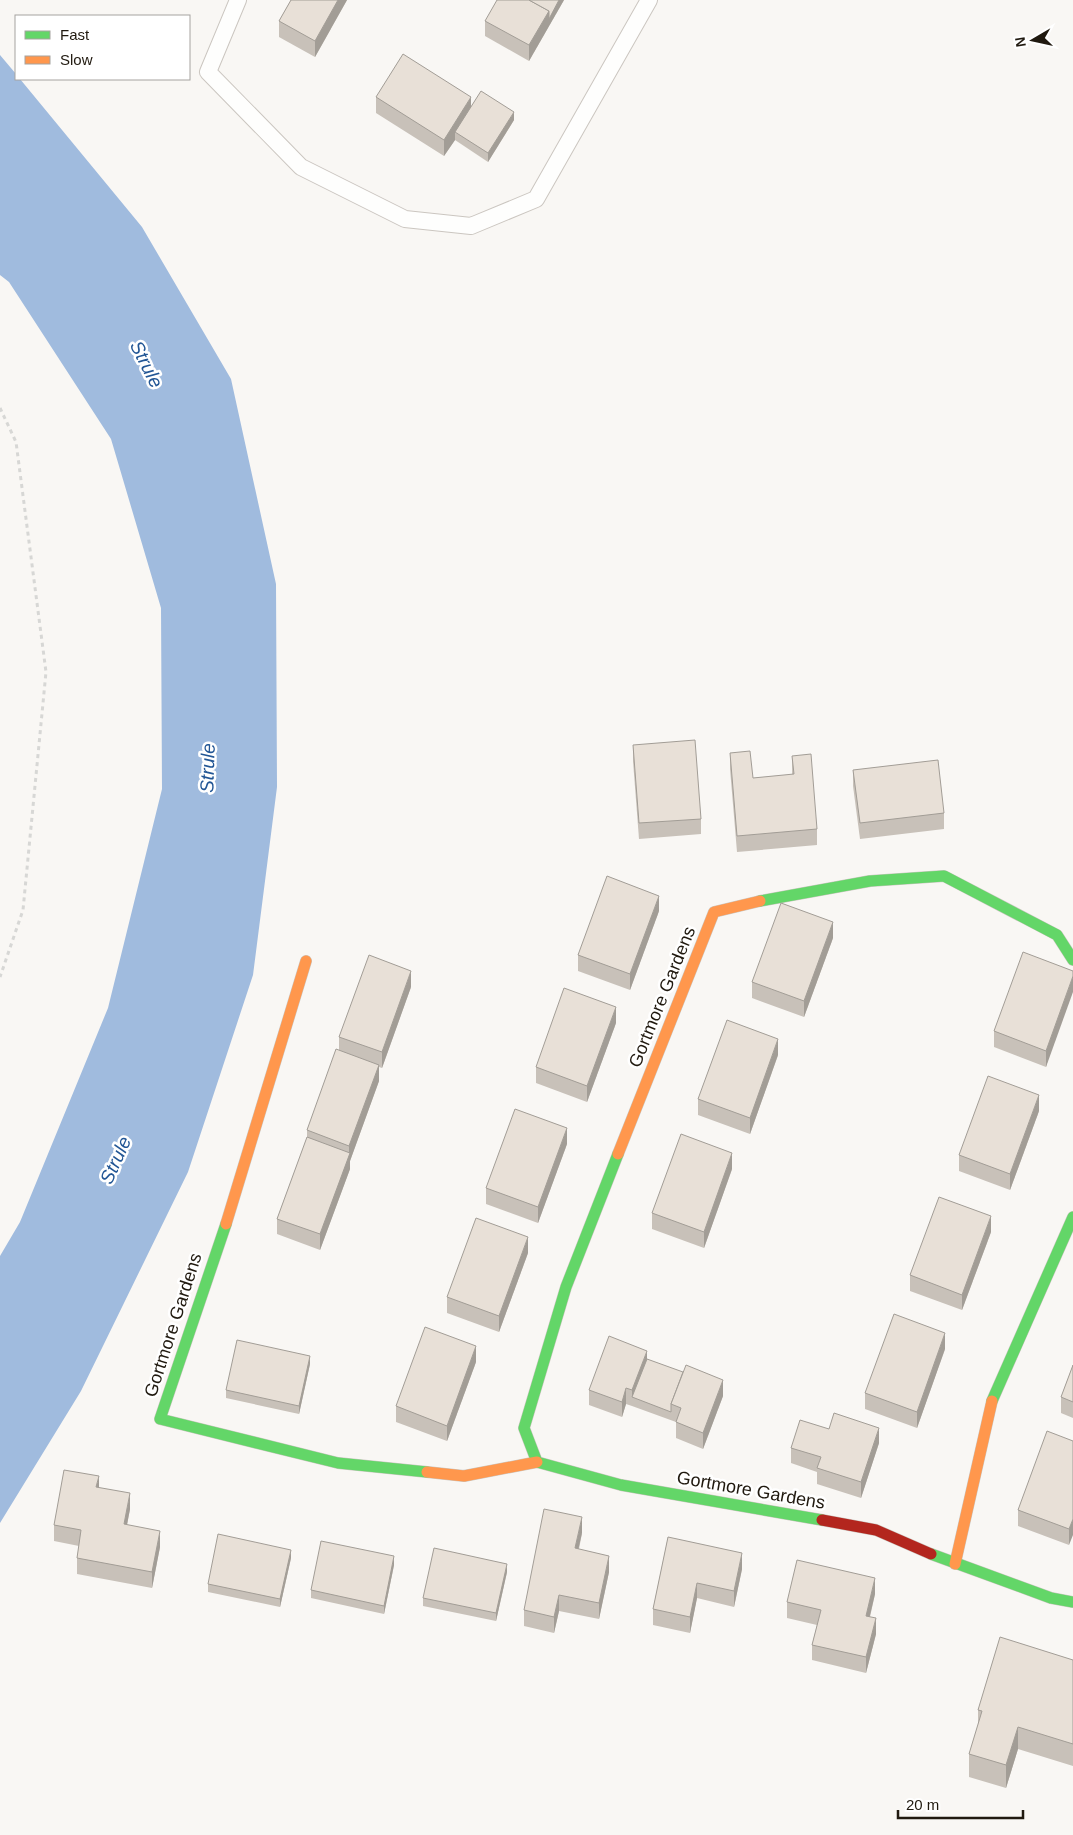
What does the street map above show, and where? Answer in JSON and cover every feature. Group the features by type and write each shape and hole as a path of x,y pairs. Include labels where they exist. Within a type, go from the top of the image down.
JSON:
{"street":[{"name":"Gortmore Gardens","path":"537,1462 524,1428 566,1287 714,912 736,905 870,881 944,876 1057,936 1073,960"},
{"name":"Gortmore Gardens","path":"306,961 232,1205 160,1418 338,1463 464,1476 537,1462 621,1486 876,1530 956,1564 1051,1598 1073,1602"},
{"path":"956,1564 990,1406 1073,1217"}],"lane":[{"path":"238,0 208,72 301,168 405,219 471,226 536,199 649,0"}],"path":[{"path":"0,408 16,442 46,672 23,910 0,977"}],"water":[{"name":"Strule","path":"0,55 15,73 15,80 21,80 142,227 231,379 276,584 277,787 253,975 188,1172 81,1391 0,1523 0,1256 20,1222 108,1008 162,789 161,608 111,439 9,282 0,275"}],"building":[{"path":"291,0 338,0 315,41 279,21"},
{"path":"497,0 529,0 549,11 529,45 485,21"},
{"path":"529,0 559,0 549,19 549,11"},
{"path":"403,54 471,97 444,140 376,97"},
{"path":"481,91 514,112 488,153 455,132"},
{"path":"695,740 701,819 639,823 633,745"},
{"path":"750,751 753,778 794,774 792,756 811,754 817,829 737,836 730,753"},
{"path":"938,760 944,813 860,823 853,770"},
{"path":"607,876 659,896 630,974 578,955"},
{"path":"781,903 833,922 804,1001 752,982"},
{"path":"1023,952 1073,971 1073,976 1046,1051 994,1031"},
{"path":"369,955 411,971 382,1052 339,1037"},
{"path":"564,988 616,1007 587,1086 536,1067"},
{"path":"727,1020 778,1039 750,1118 698,1099"},
{"path":"336,1049 379,1065 349,1146 307,1130"},
{"path":"988,1076 1039,1095 1010,1174 959,1155"},
{"path":"515,1109 567,1128 538,1207 486,1188"},
{"path":"681,1134 732,1153 704,1232 652,1213"},
{"path":"307,1137 350,1153 320,1234 277,1219"},
{"path":"939,1197 991,1216 962,1295 910,1275"},
{"path":"476,1218 528,1237 499,1316 447,1297"},
{"path":"894,1314 945,1333 917,1412 865,1393"},
{"path":"425,1327 476,1346 447,1426 396,1406"},
{"path":"609,1336 647,1351 632,1390 626,1388 622,1402 589,1390"},
{"path":"237,1340 310,1356 299,1406 226,1390"},
{"path":"647,1359 683,1372 671,1404 671,1412 632,1397"},
{"path":"686,1365 723,1380 703,1433 676,1422 681,1408 671,1404"},
{"path":"1073,1365 1073,1402 1061,1397"},
{"path":"834,1413 879,1428 861,1482 817,1468 821,1457 791,1448 800,1420 829,1429"},
{"path":"1047,1431 1073,1441 1073,1519 1069,1529 1018,1510"},
{"path":"64,1470 99,1476 96,1487 130,1493 124,1524 160,1531 152,1572 77,1558 81,1530 54,1525"},
{"path":"544,1509 582,1517 575,1548 609,1556 599,1603 559,1595 554,1617 524,1610"},
{"path":"218,1534 291,1550 280,1599 208,1584"},
{"path":"668,1537 742,1553 734,1591 697,1583 690,1617 653,1609"},
{"path":"321,1541 394,1556 384,1606 311,1590"},
{"path":"434,1548 507,1564 496,1613 423,1598"},
{"path":"797,1560 875,1578 866,1616 876,1618 866,1657 812,1645 821,1610 787,1602"},
{"path":"1000,1637 1073,1660 1073,1744 1018,1727 1006,1765 969,1754 982,1711 978,1710"}],"traffic: fast":[{"path":"760,901 870,881 944,876 1057,935 1073,960"},
{"path":"618,1154 566,1287 524,1428 537,1462 621,1485 822,1520"},
{"path":"992,1401 1073,1217"},
{"path":"226,1224 160,1419 338,1463 427,1472"},
{"path":"931,1554 1051,1598 1073,1602"}],"traffic: slow":[{"path":"618,1154 714,912 760,901"},
{"path":"226,1224 306,961"},
{"path":"955,1564 992,1401"},
{"path":"427,1472 464,1476 537,1462"}],"traffic: jam":[{"path":"822,1520 876,1530 931,1554"}]}
